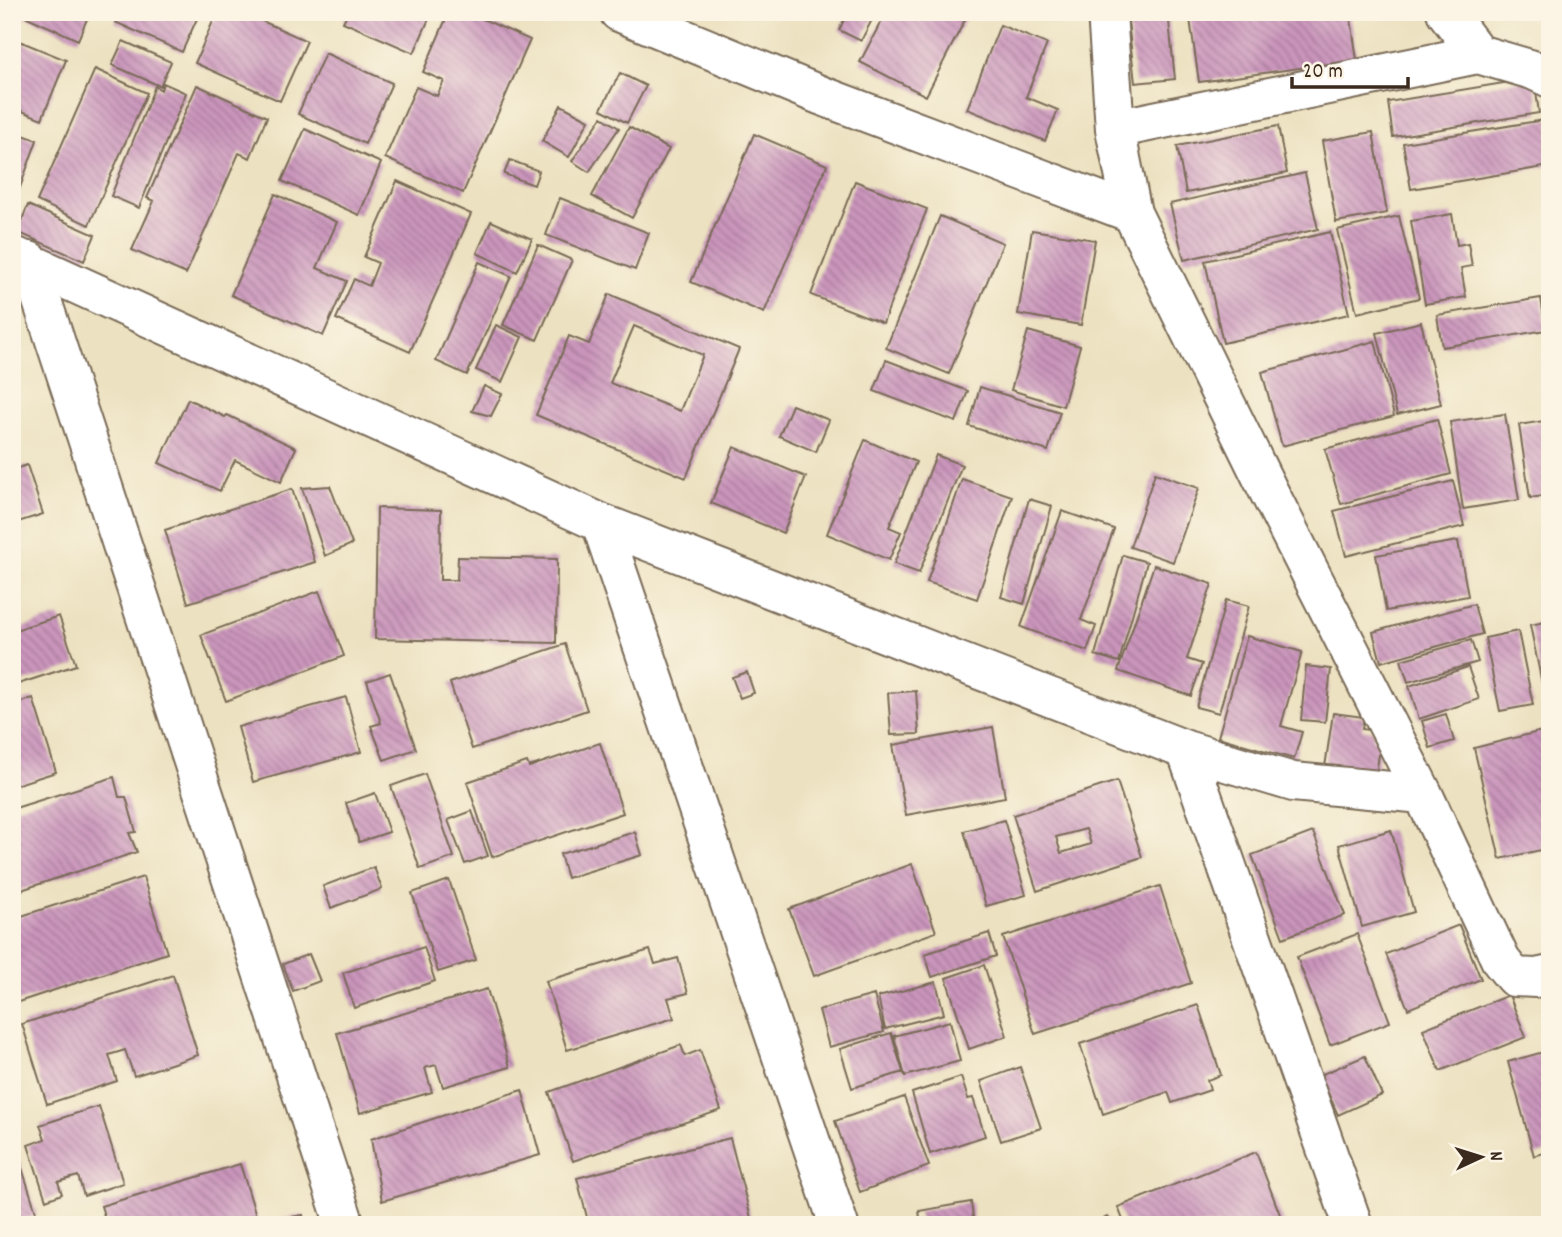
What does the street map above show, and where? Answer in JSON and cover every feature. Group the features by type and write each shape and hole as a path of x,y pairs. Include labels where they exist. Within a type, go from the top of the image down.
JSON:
{"street":[{"path":"618,12 820,95 1132,213"},
{"path":"1107,12 1115,129 1132,213 1263,480 1423,794 1501,961 1514,977 1536,978 1550,975"},
{"path":"1446,12 1478,54"},
{"path":"1115,129 1478,54 1533,69 1550,78"},
{"path":"21,258 601,523 1186,750 1293,782 1423,794"},
{"path":"21,258 345,1225"},
{"path":"601,523 839,1225"},
{"path":"1186,750 1353,1225"}],"building":[{"path":"16,12 90,12 78,40"},
{"path":"120,12 200,12 182,52 115,22"},
{"path":"217,12 242,12 307,41 280,101 195,63"},
{"path":"348,12 432,12 414,53 343,22"},
{"path":"449,12 467,12 530,40 463,193 385,158 416,87 437,96 444,81 423,72"},
{"path":"848,12 876,12 861,41 839,30"},
{"path":"886,12 969,12 926,96 860,62"},
{"path":"1127,12 1168,12 1175,79 1135,83"},
{"path":"1189,12 1350,12 1357,60 1199,82"},
{"path":"1000,25 1047,44 1026,97 1058,110 1045,141 967,109"},
{"path":"12,38 66,60 42,119 12,107"},
{"path":"123,41 171,62 160,86 112,65"},
{"path":"325,53 392,83 365,144 298,114"},
{"path":"95,69 147,93 89,225 37,201"},
{"path":"620,73 646,86 627,123 601,109"},
{"path":"1534,78 1539,113 1393,137 1388,102"},
{"path":"163,83 186,93 139,208 111,196 155,86 161,90"},
{"path":"197,85 267,117 250,158 239,153 186,274 132,250 154,201 147,198"},
{"path":"561,105 589,120 569,157 542,141"},
{"path":"602,117 619,128 589,172 572,161"},
{"path":"1550,119 1550,166 1411,189 1403,143"},
{"path":"1278,126 1287,173 1186,193 1177,146"},
{"path":"629,127 669,149 632,218 592,196"},
{"path":"305,129 381,163 359,215 282,181"},
{"path":"12,131 37,140 13,207 12,207"},
{"path":"1373,132 1387,213 1336,222 1322,141"},
{"path":"754,134 827,165 764,313 691,282"},
{"path":"510,160 539,171 534,185 504,174"},
{"path":"1305,173 1318,229 1184,260 1170,204"},
{"path":"397,181 471,214 410,352 336,319 354,279 369,286 378,263 364,257"},
{"path":"855,181 927,209 883,323 811,295"},
{"path":"275,194 337,222 317,268 347,281 323,336 231,295"},
{"path":"560,198 649,233 635,270 546,235"},
{"path":"28,205 95,235 84,261 17,232"},
{"path":"1452,214 1457,245 1468,243 1472,266 1461,268 1466,297 1425,304 1411,221"},
{"path":"940,216 1003,243 949,374 886,348"},
{"path":"1399,216 1419,298 1357,313 1337,230"},
{"path":"491,221 532,239 517,272 477,253"},
{"path":"1032,230 1095,240 1081,325 1018,314"},
{"path":"1330,232 1349,314 1223,343 1205,261"},
{"path":"538,245 572,260 537,340 503,325"},
{"path":"479,262 511,276 467,375 436,361"},
{"path":"609,294 739,349 686,478 536,415 569,336 589,344","holes":["634,326 703,355 680,411 610,383"]},
{"path":"1541,298 1546,330 1442,347 1437,315"},
{"path":"1421,322 1441,404 1397,415 1377,333"},
{"path":"496,325 522,337 502,382 476,370"},
{"path":"1028,331 1080,346 1063,406 1011,390"},
{"path":"1375,341 1394,416 1282,446 1262,372"},
{"path":"886,360 968,391 956,422 874,391"},
{"path":"484,386 502,394 491,416 472,411"},
{"path":"980,387 1060,412 1048,451 969,426"},
{"path":"188,399 296,448 281,482 235,460 220,491 159,463"},
{"path":"792,405 829,420 816,452 779,436"},
{"path":"1505,414 1519,500 1463,509 1450,422"},
{"path":"1437,419 1451,474 1341,504 1325,449"},
{"path":"1550,420 1550,495 1530,498 1519,425"},
{"path":"865,440 916,462 889,527 901,532 889,560 827,534"},
{"path":"734,447 806,477 783,533 711,503"},
{"path":"936,455 962,465 919,573 894,564"},
{"path":"27,465 43,514 12,524 12,470"},
{"path":"1155,473 1199,488 1173,562 1130,547"},
{"path":"962,479 1012,496 977,599 927,582"},
{"path":"1453,481 1464,526 1346,556 1334,511"},
{"path":"330,486 352,544 325,556 302,488"},
{"path":"292,489 315,562 188,603 165,530"},
{"path":"1029,499 1052,506 1024,604 1001,597"},
{"path":"377,508 441,510 440,580 457,580 458,557 557,559 556,643 375,639"},
{"path":"1062,511 1114,529 1081,620 1096,626 1087,651 1021,627"},
{"path":"1458,541 1468,596 1386,611 1376,555"},
{"path":"1123,555 1147,562 1119,662 1095,655"},
{"path":"1154,565 1212,584 1187,659 1202,664 1191,696 1118,671"},
{"path":"319,591 344,656 226,701 201,635"},
{"path":"1226,600 1249,606 1219,713 1196,707"},
{"path":"1474,604 1482,634 1381,662 1373,632"},
{"path":"59,616 76,665 12,686 12,631"},
{"path":"1550,621 1550,707 1547,708 1530,625"},
{"path":"1518,631 1533,705 1500,711 1485,638"},
{"path":"1247,636 1302,652 1281,726 1302,732 1294,759 1218,737"},
{"path":"1471,640 1478,662 1408,682 1401,660"},
{"path":"565,644 587,710 472,749 450,683"},
{"path":"1306,666 1331,669 1325,722 1301,720"},
{"path":"1468,667 1479,699 1419,719 1409,686"},
{"path":"747,672 754,693 740,698 732,677"},
{"path":"390,673 416,749 384,760 371,726 381,723 367,681"},
{"path":"916,691 919,734 891,735 888,693"},
{"path":"346,697 361,752 253,782 238,727"},
{"path":"33,698 56,772 12,786 12,705"},
{"path":"1333,713 1364,717 1362,729 1374,731 1373,739 1381,740 1376,775 1325,767"},
{"path":"1446,714 1454,741 1430,748 1422,721"},
{"path":"993,727 1005,797 906,815 893,745"},
{"path":"1550,729 1550,848 1500,859 1474,748"},
{"path":"600,743 623,813 492,857 467,782 527,762 529,767"},
{"path":"425,774 454,857 420,869 391,786"},
{"path":"114,777 119,797 126,797 136,832 129,833 137,852 12,893 12,809"},
{"path":"1117,781 1142,857 1037,891 1013,815","holes":["1086,829 1091,844 1061,853 1056,837"]},
{"path":"375,793 389,832 359,842 346,803"},
{"path":"472,811 488,856 465,864 448,820"},
{"path":"1004,820 1026,895 986,906 964,831"},
{"path":"1391,830 1414,912 1362,927 1339,845"},
{"path":"635,832 642,855 567,878 560,854"},
{"path":"1313,832 1345,915 1283,938 1252,855"},
{"path":"912,864 936,932 814,976 789,909"},
{"path":"374,867 382,889 331,908 323,886"},
{"path":"143,877 167,953 12,1004 12,919"},
{"path":"449,880 476,960 438,972 412,893"},
{"path":"1160,886 1191,983 1035,1034 1003,937"},
{"path":"1459,925 1481,979 1408,1009 1386,954"},
{"path":"989,933 996,956 932,977 925,954"},
{"path":"1357,934 1390,1022 1330,1045 1297,957"},
{"path":"424,947 435,981 354,1008 343,973"},
{"path":"650,950 655,964 678,958 688,993 668,998 674,1018 567,1050 546,981"},
{"path":"309,954 320,981 293,991 283,964"},
{"path":"984,965 1007,1036 969,1049 946,978"},
{"path":"173,975 198,1055 134,1076 125,1050 109,1055 117,1081 47,1104 22,1024"},
{"path":"936,982 944,1014 885,1029 878,997"},
{"path":"487,989 510,1067 443,1087 436,1065 425,1068 432,1092 360,1113 337,1033"},
{"path":"874,995 884,1032 829,1047 819,1010"},
{"path":"1509,995 1526,1037 1440,1071 1423,1029"},
{"path":"1198,1005 1221,1075 1207,1080 1210,1090 1172,1103 1168,1092 1103,1114 1080,1044"},
{"path":"950,1021 960,1061 905,1076 894,1036"},
{"path":"891,1033 903,1072 852,1088 840,1049"},
{"path":"681,1045 685,1056 700,1050 721,1110 573,1161 549,1092"},
{"path":"1550,1050 1550,1151 1534,1156 1508,1062"},
{"path":"1365,1056 1382,1095 1338,1115 1320,1075"},
{"path":"1020,1067 1041,1128 1001,1141 981,1081"},
{"path":"961,1077 968,1099 973,1098 985,1136 930,1154 912,1093"},
{"path":"522,1090 540,1155 382,1201 371,1139"},
{"path":"904,1097 929,1166 860,1192 835,1121"},
{"path":"99,1106 123,1183 84,1196 78,1176 58,1182 62,1194 46,1200 28,1145 45,1139 40,1125"},
{"path":"730,1138 751,1218 725,1225 589,1225 577,1178"},
{"path":"15,1146 37,1215 12,1223 12,1147"},
{"path":"1256,1152 1284,1225 1125,1225 1118,1207"},
{"path":"240,1164 259,1225 107,1225 101,1206"},
{"path":"1545,1166 1550,1166 1550,1209 1548,1209"},
{"path":"971,1202 974,1225 921,1225 919,1211"},
{"path":"303,1215 305,1225 282,1225 280,1219"},
{"path":"1107,1217 1111,1225 1091,1225"}]}
